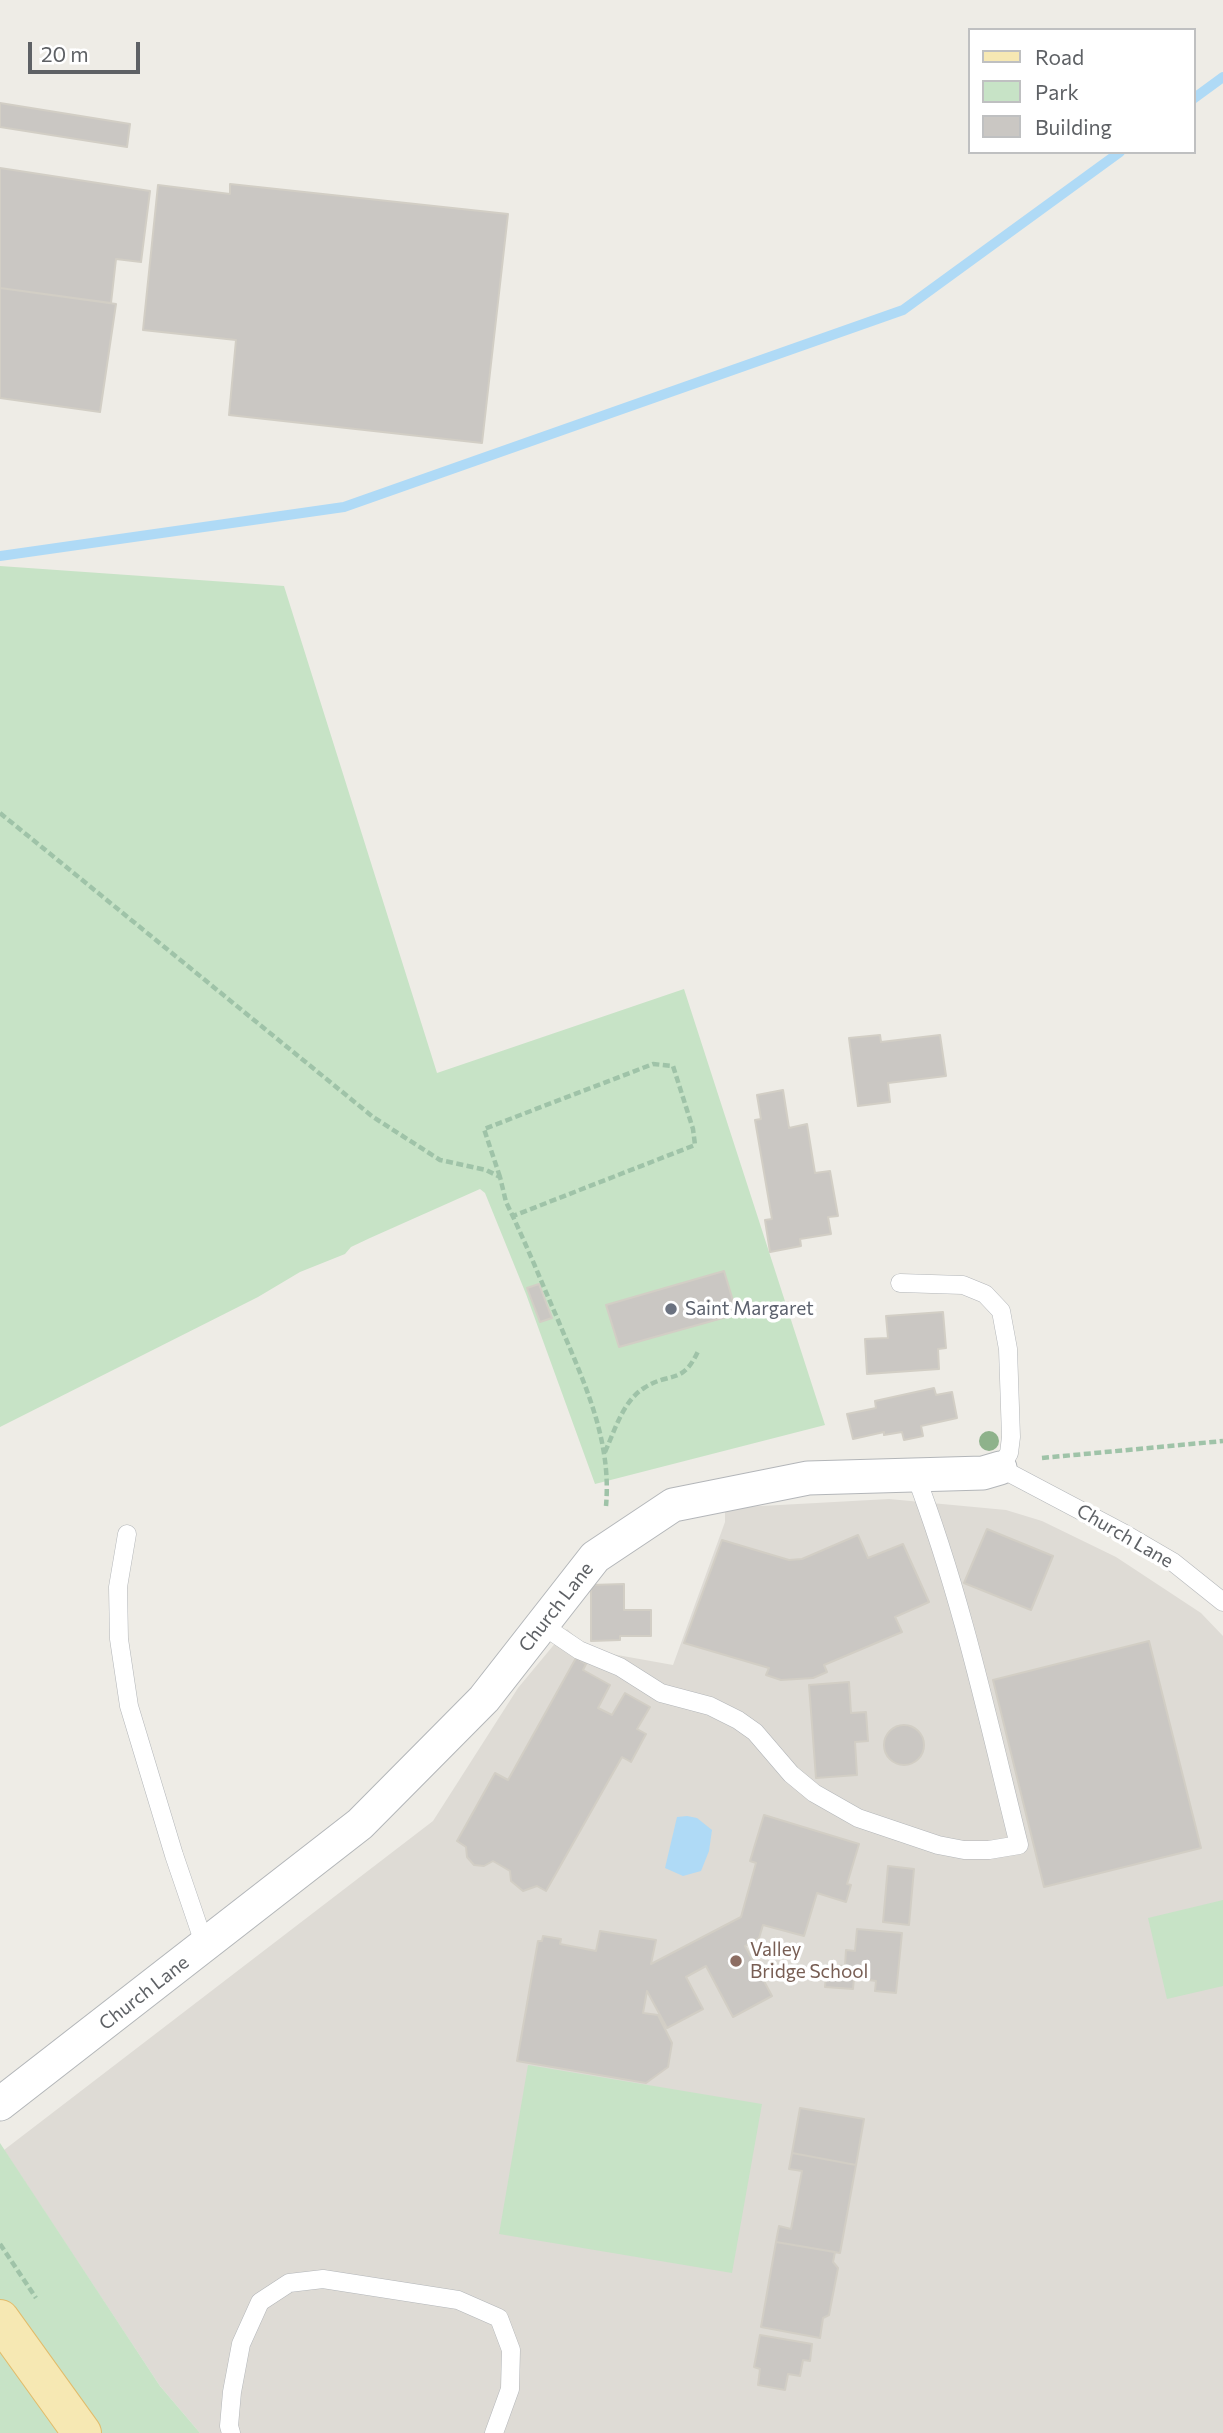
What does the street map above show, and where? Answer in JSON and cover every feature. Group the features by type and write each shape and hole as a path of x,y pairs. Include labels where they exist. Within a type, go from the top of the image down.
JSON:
{"main road":[{"path":"0,2319 82,2433"}],"street":[{"name":"Church Lane","path":"0,2104 360,1824 484,1699 595,1557 673,1505 808,1478 983,1473 1000,1468"}],"lane":[{"path":"900,1283 963,1285 985,1294 1000,1311 1008,1349 1011,1437 1009,1453 1000,1468"},
{"name":"Church Lane","path":"1000,1468 1161,1555 1223,1602"},
{"path":"542,1625 579,1650 620,1667 661,1693 710,1706 738,1720 755,1732 791,1774 814,1793 858,1818 938,1845 964,1850 989,1850 1019,1845 961,1609 915,1474"},
{"path":"127,1534 118,1587 119,1640 129,1706 205,1946"},
{"path":"232,2433 229,2426 232,2392 241,2344 260,2302 289,2283 323,2280 458,2300 499,2318 511,2350 510,2389 494,2433"}],"path":[{"path":"0,813 373,1117 440,1160 486,1170 500,1177"},
{"path":"513,1216 695,1145 693,1129 673,1066 653,1064 484,1129 506,1202 596,1413 608,1482"},
{"path":"605,1453 631,1400 643,1388 686,1370 699,1349"},
{"path":"1000,1468 1032,1459 1223,1441"}],"shaded area":[{"name":"Valley Bridge School","path":"889,1499 1006,1510 1042,1521 1116,1557 1201,1613 1223,1636 1223,2433 200,2433 160,2386 4,2150 433,1821 518,1688 567,1629 595,1651 673,1665 725,1522 725,1508"}],"green space":[{"path":"0,566 284,586 437,1073 684,989 825,1425 595,1484 526,1294 485,1193 480,1189 351,1247 345,1254 300,1272 258,1297 0,1427"},
{"path":"1223,1900 1223,1986 1167,1999 1148,1918"},
{"path":"528,2065 762,2104 732,2273 499,2234"},
{"path":"0,2143 160,2386 200,2433 0,2433"}],"water":[{"path":"677,1817 697,1818 712,1830 709,1851 701,1871 683,1876 665,1868"}],"building":[{"path":"0,103 130,124 127,147 0,127"},
{"path":"0,168 150,191 141,262 116,259 111,303 0,288"},
{"path":"230,184 508,214 482,443 229,415 236,340 143,330 158,185 230,194"},
{"path":"0,288 116,304 100,412 0,398"},
{"path":"880,1035 881,1042 940,1035 946,1076 888,1083 890,1102 858,1106 849,1038"},
{"path":"783,1090 789,1128 807,1124 815,1173 830,1171 838,1216 828,1217 831,1234 800,1239 801,1246 770,1252 765,1220 772,1219 755,1120 761,1119 757,1095"},
{"name":"Saint Margaret","path":"724,1271 737,1314 619,1347 606,1305"},
{"path":"539,1284 552,1318 540,1322 527,1288"},
{"path":"943,1312 946,1348 938,1349 939,1369 867,1374 865,1339 888,1338 886,1316"},
{"path":"934,1388 936,1395 952,1392 957,1418 921,1426 923,1436 904,1440 902,1432 884,1435 884,1432 853,1439 847,1414 876,1408 875,1401"},
{"path":"987,1529 1053,1556 1031,1610 964,1583"},
{"path":"858,1535 868,1558 903,1544 929,1602 895,1617 902,1632 824,1665 827,1672 813,1678 781,1680 766,1675 769,1668 684,1643 722,1540 789,1560 802,1559"},
{"path":"624,1584 624,1610 651,1610 651,1636 620,1636 620,1640 591,1641 591,1585"},
{"path":"1149,1641 1201,1848 1044,1887 993,1680"},
{"path":"576,1658 586,1664 583,1670 610,1685 598,1708 612,1715 625,1693 650,1707 637,1729 646,1734 631,1762 622,1757 546,1891 537,1886 523,1891 511,1881 510,1871 493,1861 484,1866 474,1865 467,1857 466,1847 457,1841 495,1773 508,1780"},
{"path":"849,1682 851,1713 866,1712 868,1741 855,1742 857,1775 816,1778 809,1685"},
{"path":"904,1725 912,1726 918,1731 923,1737 923,1753 918,1759 912,1764 904,1765 896,1764 890,1759 885,1753 884,1745 885,1737 890,1731 896,1726"},
{"path":"764,1815 859,1844 847,1884 851,1885 846,1902 817,1893 804,1936 763,1925 759,1938 745,1946 772,1996 733,2017 706,1966 686,1977 703,2009 667,2028 647,1991 643,2013 658,2015 672,2043 668,2067 646,2083 517,2061 538,1941 542,1941 543,1936 561,1939 560,1944 596,1951 600,1931 656,1940 651,1964 741,1917 756,1863 750,1861"},
{"path":"888,1866 914,1869 909,1925 883,1922"},
{"path":"857,1929 902,1933 896,1993 875,1991 876,1981 854,1978 853,1989 825,1987 827,1965 845,1966 846,1950 855,1951"},
{"path":"800,2108 864,2119 856,2165 792,2153"},
{"path":"792,2153 856,2165 840,2253 776,2242 779,2226 791,2229 802,2171 789,2169"},
{"path":"776,2242 835,2252 833,2262 838,2268 829,2315 823,2318 820,2338 761,2327"},
{"path":"760,2335 812,2344 810,2361 803,2360 800,2376 788,2374 785,2390 758,2385 760,2369 754,2367"}],"waterway":[{"path":"1195,98 1223,77"},
{"path":"0,556 344,507 903,310 1117,154"}],"place":[{"name":"Saint Margaret","path":"671,1309"},
{"name":"Valley Bridge School","path":"736,1961"}]}
